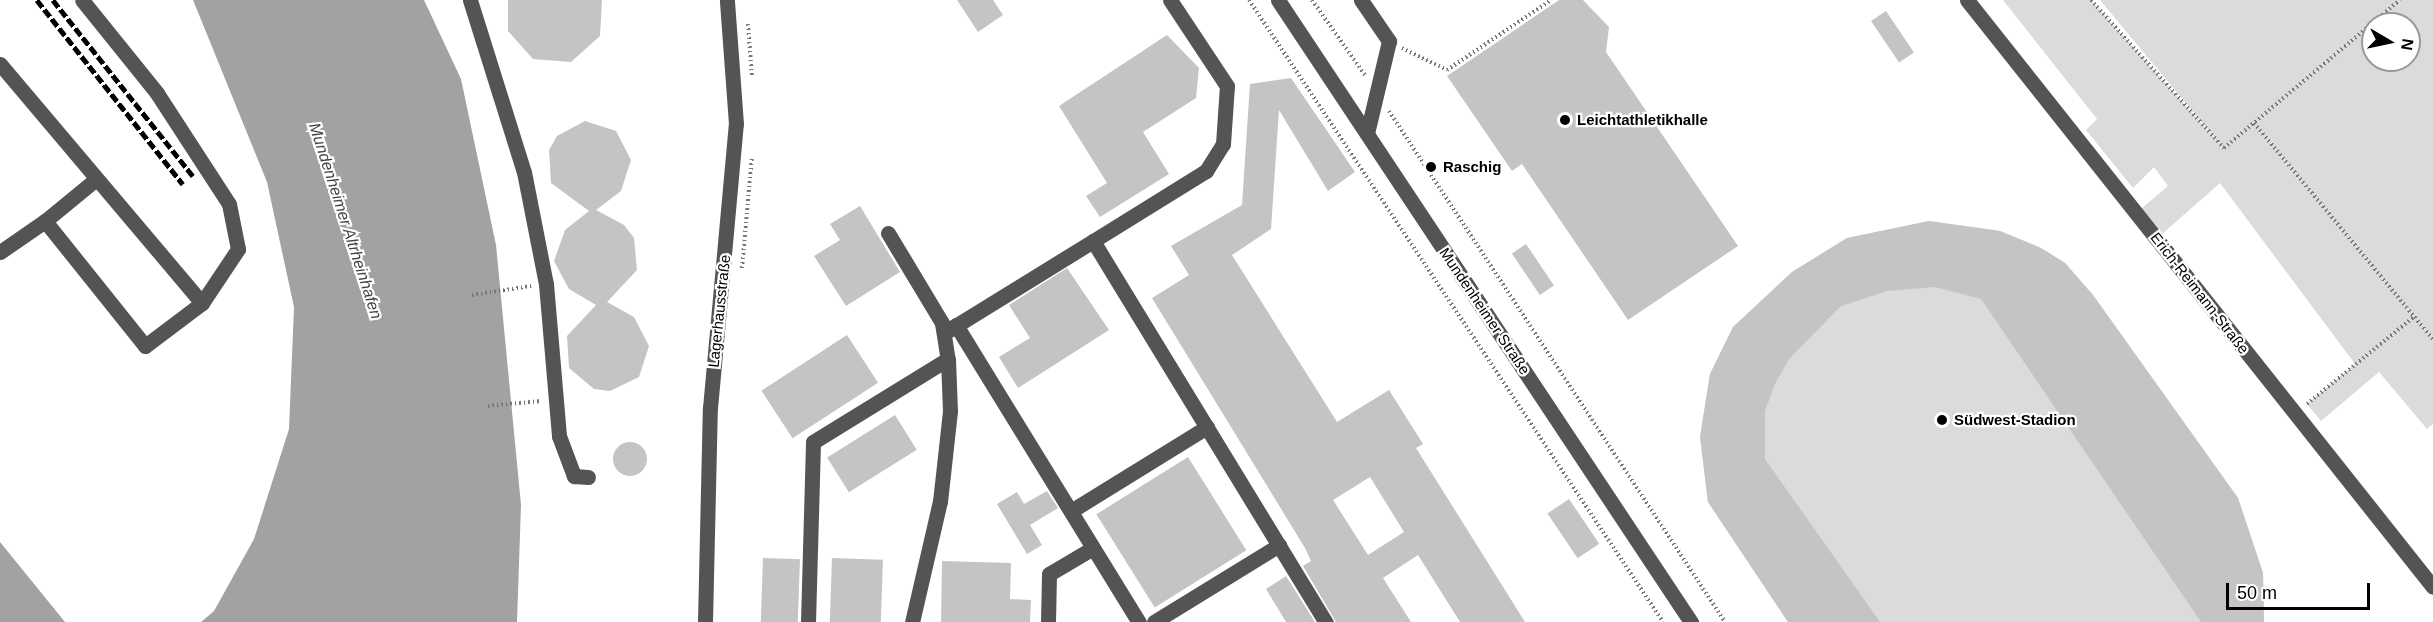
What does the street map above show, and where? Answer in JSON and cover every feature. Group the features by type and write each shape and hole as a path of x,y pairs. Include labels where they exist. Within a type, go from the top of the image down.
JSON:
{"street":[{"path":"45,221 145,346 202,303 238,249 229,204 157,93 82,0"},
{"path":"470,0 522,162 546,284 559,436 574,476 588,477"},
{"name":"Lagerhausstraße","path":"705,622 710,408 736,124 727,0"},
{"path":"950,329 1206,171 1223,144 1227,86 1170,0"},
{"name":"Mundenheimer Straße","path":"1278,0 1691,622"},
{"path":"1361,0 1389,40 1366,133"},
{"name":"Erich-Reimann-Straße","path":"1967,0 2433,587"},
{"path":"0,64 95,180 202,303"},
{"path":"0,252 45,221 95,180"},
{"path":"888,233 1071,511 1139,622"},
{"path":"1093,241 1326,622"},
{"path":"912,622 940,501 950,411 948,359 950,329"},
{"path":"808,622 813,442 948,359"},
{"path":"1071,511 1207,427"},
{"path":"1154,622 1279,545"},
{"path":"1048,622 1050,574 1093,548"}],"path":[{"path":"1249,0 1663,622"},
{"path":"1312,0 1376,91 1725,622"},
{"path":"1417,58 1447,70 1551,0"},
{"path":"2091,0 2224,148 2400,0"},
{"path":"2254,123 2433,339"},
{"path":"472,295 546,284"},
{"path":"2307,404 2415,316"},
{"path":"488,406 557,400"}],"shaded area":[{"path":"2003,0 2091,0 2219,143 2100,0 2433,0 2433,424 2427,429 2379,372 2321,421 2307,404 2355,364 2220,183 2162,234 2141,209 2168,186 2154,167 2133,188 2086,130 2097,119"},
{"name":"Südwest-Stadion","path":"1929,221 2000,231 2041,248 2065,263 2093,295 2238,498 2263,573 2264,622 1788,622 1708,502 1700,437 1710,374 1733,327 1792,272 1847,238"}],"water":[{"name":"Mundenheimer Altrheinhafen","path":"193,0 424,0 461,79 496,245 521,505 517,622 201,622 214,611 254,539 289,429 294,307 267,182"},
{"path":"0,542 65,622 0,622"}],"building":[{"path":"508,0 602,0 600,36 571,62 533,59 508,31"},
{"path":"957,0 993,0 1003,15 978,32"},
{"name":"Leichtathletikhalle","path":"1559,0 1583,0 1609,27 1606,52 1738,246 1628,320 1522,164 1512,171 1447,76"},
{"path":"1886,11 1914,52 1899,63 1871,21"},
{"path":"1167,35 1199,68 1196,98 1143,132 1169,174 1100,217 1086,196 1107,183 1059,106"},
{"path":"1291,78 1355,172 1328,191 1279,110 1271,229 1232,255 1337,422 1389,390 1423,444 1416,448 1525,622 1460,622 1418,555 1383,578 1411,622 1336,622 1303,566 1311,561 1305,548 1152,298 1189,275 1171,246 1242,205 1250,84","holes":["1370,477 1404,532 1368,555 1333,500"]},
{"path":"585,121 616,131 631,160 621,191 596,210 624,225 634,238 637,270 607,302 634,317 649,346 639,377 610,391 594,389 569,368 567,336 596,305 569,289 554,261 565,230 589,211 551,183 549,150 557,136"},
{"path":"860,206 900,272 846,306 814,256 840,240 830,224"},
{"path":"1929,221 2000,231 2041,248 2065,263 2093,295 2238,498 2263,573 2264,622 2201,622 1981,299 1935,287 1887,291 1841,306 1789,359 1775,384 1765,411 1765,459 1880,622 1788,622 1708,502 1700,437 1710,374 1733,327 1792,272 1847,238"},
{"path":"1526,244 1554,285 1540,295 1512,254"},
{"path":"1067,268 1109,330 1018,388 999,357 1030,338 1009,305"},
{"path":"847,335 878,383 793,438 761,391"},
{"path":"895,415 917,450 849,492 827,457"},
{"path":"630,442 642,447 647,459 642,471 630,476 618,471 613,459 618,447"},
{"path":"1188,457 1246,550 1155,608 1096,514"},
{"path":"1047,491 1058,508 1030,525 1042,545 1027,554 997,504 1017,492 1024,504"},
{"path":"1569,499 1599,544 1578,558 1547,514"},
{"path":"763,558 800,559 798,622 761,622"},
{"path":"832,558 883,560 881,622 830,622"},
{"path":"942,561 1011,563 1010,599 1031,600 1030,622 941,622"},
{"path":"1286,576 1315,622 1286,622 1266,589"}],"railway":[{"path":"37,0 183,184"},
{"path":"53,0 193,176"}],"place":[{"name":"Leichtathletikhalle","path":"1565,120"},
{"name":"Raschig","path":"1431,167"},
{"name":"Südwest-Stadion","path":"1942,420"}]}
